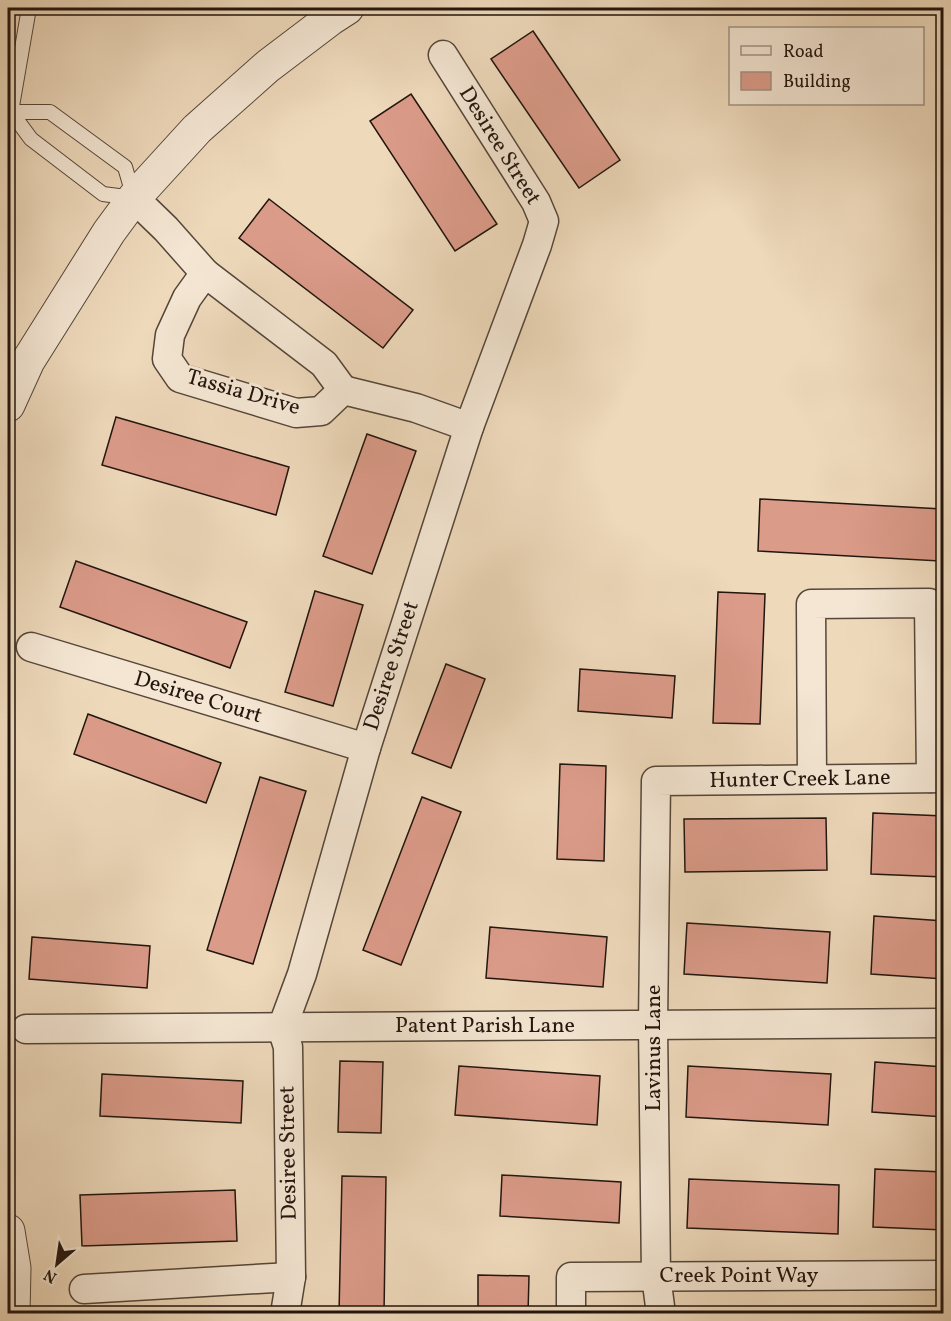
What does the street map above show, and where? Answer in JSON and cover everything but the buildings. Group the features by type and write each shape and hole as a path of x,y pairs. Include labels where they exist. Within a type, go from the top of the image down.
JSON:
{"street":[{"path":"8,405 28,361 109,232 134,198 197,129 268,66 347,8"},
{"name":"Desiree Street","path":"285,1314 291,1277 288,1047 282,1028 302,974 366,748 469,427 544,221 536,202 443,55"},
{"path":"134,198 166,229 205,273 324,364 343,390 416,408 469,427"},
{"name":"Tassia Drive","path":"205,273 187,298 170,335 167,359 180,378 296,413 321,411 343,390"},
{"path":"812,779 811,604 929,603 937,778"},
{"name":"Desiree Court","path":"31,647 366,748"},
{"name":"Hunter Creek Lane","path":"656,782 937,778"},
{"name":"Lavinus Lane","path":"656,782 653,1025 656,1276 661,1314"},
{"name":"Patent Parish Lane","path":"26,1029 944,1023"},
{"path":"8,1231 14,1268 13,1314"},
{"name":"Creek Point Way","path":"571,1314 571,1277 944,1275"},
{"path":"84,1289 291,1277"}],"lane":[{"path":"9,113 29,8"},
{"path":"50,112 125,167 134,198 103,194 31,139 9,113 50,112"}]}
